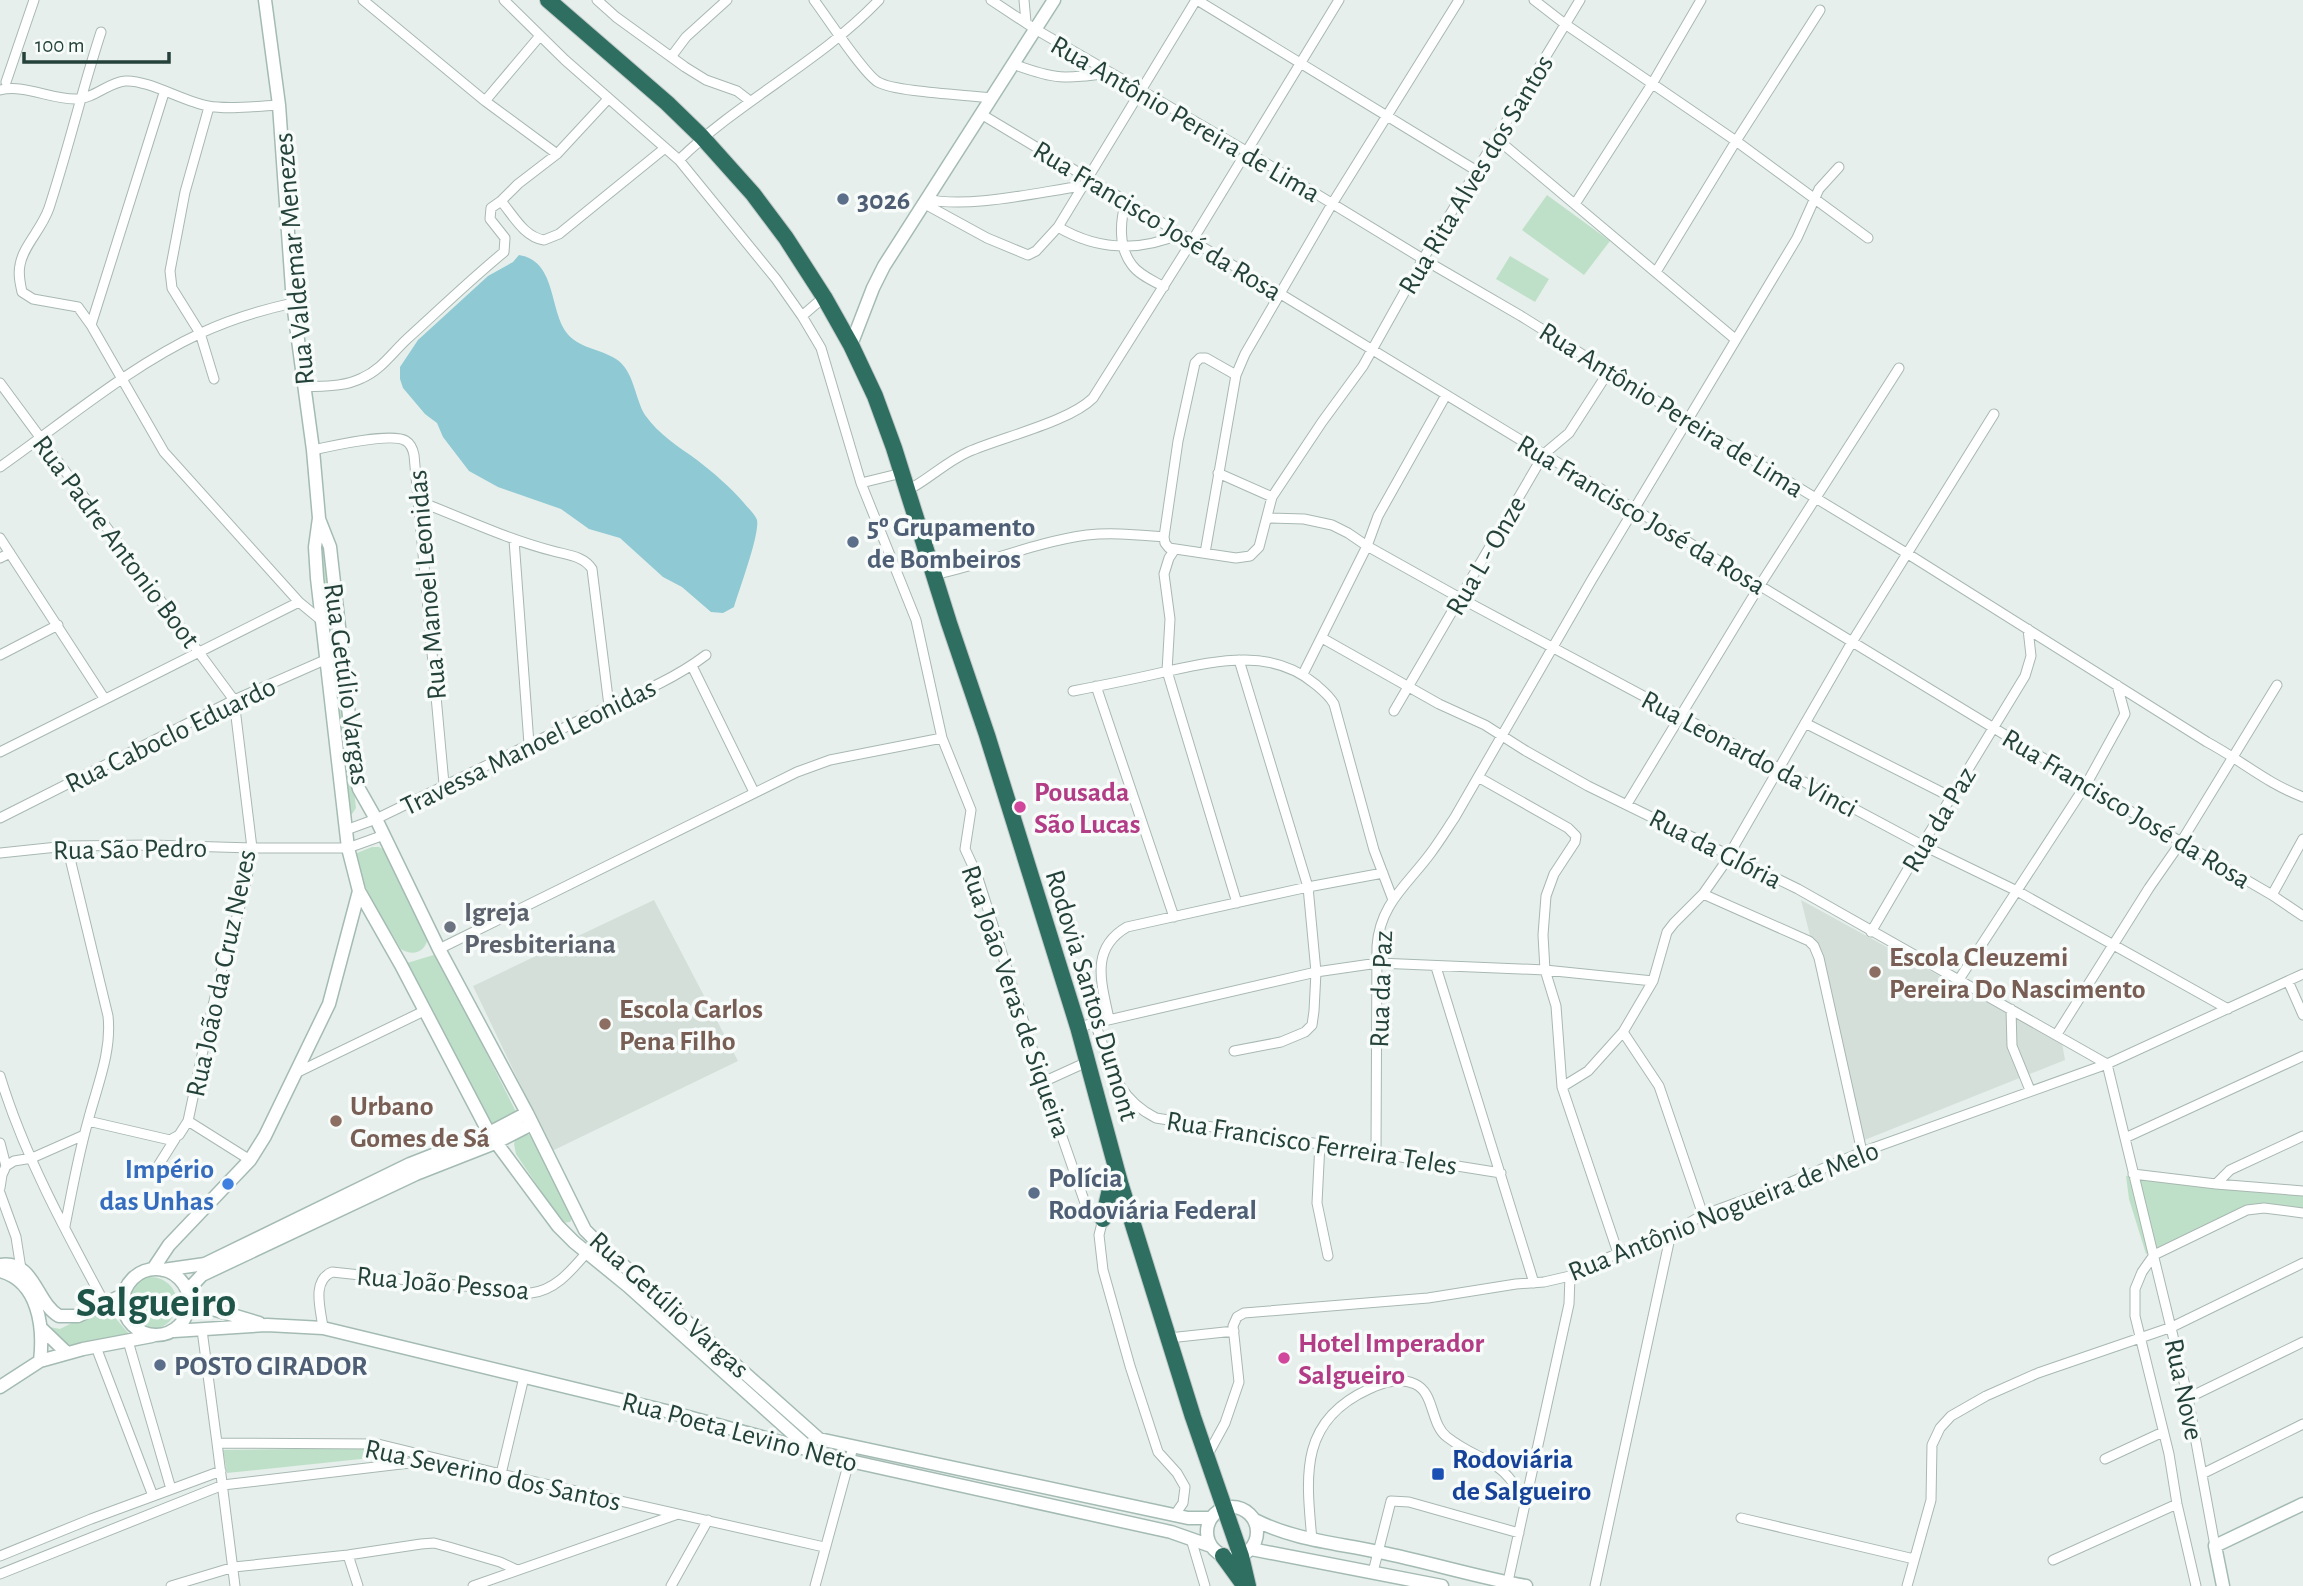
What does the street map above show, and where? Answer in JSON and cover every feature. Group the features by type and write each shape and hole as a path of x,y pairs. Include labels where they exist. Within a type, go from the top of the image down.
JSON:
{"highway":[{"name":"Rodovia Santos Dumont","path":"548,0 635,74 702,137 768,214 824,297 875,396 1086,1025 1087,1062 1115,1166 1206,1457 1247,1552 1247,1586"},
{"path":"1103,1219 1115,1166"},
{"path":"1217,1551 1247,1586"}],"main road":[{"name":"Rua Valdemar Menezes","path":"265,0 279,106 293,303 313,450 319,518"},
{"path":"851,345 879,277 1013,64 1031,25 1054,0"},
{"name":"Rua Getúlio Vargas","path":"319,518 315,547 322,621 348,848 359,891 492,1138 558,1226 588,1252 633,1282"},
{"name":"Rua Getúlio Vargas","path":"319,518 330,547 357,783 439,950 530,1118 580,1220 633,1282 811,1450"},
{"path":"158,1269 169,1245 250,1160 298,1072 332,998 359,891"},
{"path":"188,1296 202,1275 298,1224 413,1169 492,1138 530,1118"},
{"path":"168,1333 152,1335 141,1332 126,1317 123,1295 134,1277 143,1271 205,1264 277,1235"},
{"path":"0,1265 8,1264 21,1269 59,1316 78,1316 123,1295"},
{"path":"0,1387 40,1361 66,1353 168,1333 187,1313 188,1296 182,1281 173,1274 158,1269"},
{"path":"0,1271 22,1283 34,1303 42,1329 40,1361"},
{"name":"Rua Poeta Levino Neto","path":"188,1296 267,1325"},
{"name":"Rua Getúlio Vargas","path":"655,1302 819,1439 1174,1516 1211,1518"},
{"name":"Rua Poeta Levino Neto","path":"168,1333 267,1325 323,1328 666,1411 850,1461 1171,1532 1217,1551 1247,1552 1442,1586"},
{"path":"42,1329 66,1353"},
{"path":"2216,1546 2303,1504"},
{"path":"1217,1551 1207,1531 1211,1518 1226,1508 1240,1508 1255,1520 1285,1533 1380,1552 1507,1584 1526,1586"},
{"path":"1247,1552 1258,1535 1255,1520"},
{"name":"Rua Nove","path":"2216,1546 2223,1586"}],"street":[{"path":"34,0 2,84 10,88 79,99 125,81 147,85 209,107 279,106"},
{"path":"363,0 485,101 557,154"},
{"name":"Rua João Veras de Siqueira","path":"505,0 539,37 679,160 769,270 821,348 861,483 916,620 942,738 971,810 965,849 1085,1203 1103,1219"},
{"path":"597,0 616,17 696,74 737,91 750,101"},
{"path":"671,57 686,37 727,0"},
{"path":"814,0 878,82 896,87 991,98"},
{"path":"679,160 702,137 787,76 879,0"},
{"name":"Rua Antônio Pereira de Lima","path":"991,0 1109,73 1246,151 1521,316 1909,554 2207,742 2234,755 2263,778 2303,797"},
{"path":"1024,0 1031,25"},
{"path":"925,201 987,239 1024,254 1037,251 1058,228 1196,0 1477,171"},
{"path":"908,490 964,454 1083,407 1093,398 1339,0"},
{"path":"1205,553 1236,375 1245,355 1332,204 1459,0"},
{"path":"1534,0 1736,141 1868,238"},
{"name":"Rua Rita Alves dos Santos","path":"1272,497 1363,366 1423,259 1580,0"},
{"path":"1575,204 1701,0"},
{"path":"1656,272 1820,10"},
{"path":"101,32 48,211 40,229 23,253 19,267 22,292 33,299 78,307 164,453 299,602 322,621"},
{"path":"485,101 539,37"},
{"path":"1013,64 1058,78 1109,73"},
{"path":"91,325 164,93"},
{"path":"304,387 349,383 371,374 458,291 504,252 505,238 490,219 491,208 557,154 608,99"},
{"path":"209,107 185,192 170,271 172,288 200,333 214,379"},
{"name":"Rua Francisco José da Rosa","path":"981,114 1085,182 1126,201 1372,349 2303,916"},
{"path":"1497,139 1735,339"},
{"path":"501,201 531,236 548,240 665,148"},
{"name":"Rua da Paz","path":"1376,1152 1378,929 1385,911 1455,817 1634,509 1804,226 1819,189 1839,167"},
{"path":"925,201 977,201 1085,182"},
{"path":"1126,201 1121,226 1124,246 1134,268 1164,287"},
{"path":"1058,228 1087,242 1124,246 1153,244 1180,234"},
{"path":"802,316 824,297"},
{"path":"0,467 122,379 200,333 250,313 293,303"},
{"path":"1218,472 1272,497 1259,547 1250,556 1236,558 1167,547 1164,539 1178,441 1195,363 1200,358 1206,358 1236,375"},
{"path":"1627,804 1760,586 1899,368"},
{"name":"Rua L - Onze","path":"1394,711 1544,454 1569,433 1609,371"},
{"name":"Rua Padre Antonio Boot","path":"0,383 234,700"},
{"path":"1303,674 1367,546 1378,516 1446,395"},
{"path":"1563,1087 1588,1071 1623,1032 1653,981 1667,932 1703,894 1728,855 1852,642 1994,414"},
{"name":"Rua Manoel Leonidas","path":"313,450 393,438 405,440 414,455 444,784"},
{"path":"861,483 902,472"},
{"path":"418,501 514,540 575,557 589,564 592,569 609,706"},
{"name":"Rua Leonardo da Vinci","path":"1267,518 1304,519 1332,525 1460,598 1922,845 2017,891 2228,1009"},
{"path":"933,575 968,568 1058,540 1077,537 1119,534 1164,539"},
{"path":"0,538 104,698"},
{"path":"514,540 529,744"},
{"path":"1175,549 1164,574 1170,619 1167,671 1237,903"},
{"path":"0,558 10,553"},
{"path":"0,752 299,602"},
{"path":"0,654 58,625"},
{"name":"Rua da Paz","path":"1871,932 2025,676 2030,666 2028,629"},
{"name":"Rua da Glória","path":"1322,638 1457,713 1485,725 1588,786 1798,889 2107,1063"},
{"name":"Travessa Manoel Leonidas","path":"346,830 376,819 444,784 647,690 692,666 706,655"},
{"name":"Rua Caboclo Eduardo","path":"0,818 234,700 327,659 342,657"},
{"path":"1234,1051 1281,1042 1305,1032 1312,1025 1316,972 1308,887 1239,660"},
{"path":"1073,691 1198,663 1263,660 1303,674 1328,695 1334,704 1365,819 1392,900"},
{"path":"692,666 754,792"},
{"path":"1958,981 2087,783 2125,715 2117,685"},
{"path":"2057,1034 2181,842 2277,685"},
{"path":"1096,686 1174,917"},
{"name":"Rua João da Cruz Neves","path":"188,1121 252,848 234,700"},
{"path":"1805,723 1951,797"},
{"path":"439,950 797,772 830,760 942,738"},
{"path":"1478,777 1568,828 1576,836 1575,842 1554,874 1546,896 1543,934 1545,970 1556,1006 1563,1087 1618,1253"},
{"name":"Rua São Pedro","path":"0,853 67,846 348,848 384,835"},
{"path":"2272,895 2303,839"},
{"path":"65,1226 84,1135 108,1049 110,1030 67,846"},
{"path":"1109,1019 1100,967 1113,937 1127,928 1383,873"},
{"path":"1703,894 1773,924 1814,946 1819,958 1862,1152"},
{"path":"1086,1025 1316,972 1378,963 1545,970 1653,981"},
{"path":"1436,967 1534,1283"},
{"name":"Rua Antônio Nogueira de Melo","path":"1234,1331 1235,1321 1244,1313 1428,1298 1570,1276 1618,1253 1671,1233 1703,1215 1777,1188 1862,1152 2107,1063 2303,974"},
{"path":"2288,981 2303,1015"},
{"path":"2011,1009 2012,1046 2030,1090"},
{"path":"298,1072 424,1011"},
{"name":"Rua Francisco Ferreira Teles","path":"1086,1025 1122,1091 1134,1106 1167,1121 1502,1173"},
{"path":"1623,1032 1659,1086 1703,1215"},
{"path":"2125,1138 2303,1056"},
{"path":"1043,1082 1087,1062"},
{"name":"Rua Nove","path":"2107,1063 2172,1327 2216,1546"},
{"path":"0,1076 4,1102 104,1302"},
{"path":"88,1121 172,1139"},
{"path":"158,1166 172,1139 188,1121 250,1160"},
{"path":"21,1269 16,1237 0,1190 6,1166 14,1161 32,1158 84,1135"},
{"path":"2216,1184 2231,1170 2303,1136"},
{"path":"0,1143 6,1166"},
{"path":"1320,1143 1317,1203 1328,1256"},
{"path":"2133,1174 2303,1191"},
{"path":"1129,1208 1103,1219 1099,1235 1102,1269 1158,1452 1177,1473 1185,1487 1183,1503 1174,1516"},
{"path":"2154,1255 2252,1208 2303,1213"},
{"path":"1595,1586 1671,1233"},
{"name":"Rua João Pessoa","path":"323,1328 319,1285 323,1277 332,1272 541,1292 558,1283 597,1241"},
{"name":"Rua Nove","path":"2154,1255 2142,1272 2135,1289 2135,1316 2169,1454 2177,1504 2196,1586"},
{"path":"1907,1586 1931,1500 1932,1445 1940,1428 1951,1416 1986,1396 2038,1373 2172,1327 2303,1263"},
{"path":"1507,1584 1569,1304 1570,1276"},
{"path":"202,1330 235,1586"},
{"path":"1169,1338 1234,1331 1239,1382 1225,1423 1206,1457"},
{"path":"128,1341 171,1489"},
{"path":"2188,1398 2303,1342"},
{"path":"96,1347 153,1496"},
{"path":"501,1474 524,1377"},
{"path":"1312,1540 1309,1460 1312,1446 1320,1431 1343,1405 1378,1385 1395,1381 1418,1385 1425,1392 1442,1434 1499,1466 1518,1488 1525,1505"},
{"path":"2202,1474 2303,1424"},
{"path":"2105,1459 2163,1432"},
{"name":"Rua Severino dos Santos","path":"217,1443 378,1444 824,1547"},
{"path":"815,1586 853,1447"},
{"path":"0,1574 223,1485 442,1459"},
{"path":"0,1556 221,1471"},
{"path":"1373,1572 1391,1501 1409,1502 1519,1533"},
{"path":"2053,1560 2177,1504"},
{"path":"473,1586 680,1514"},
{"path":"1741,1518 1914,1559"},
{"path":"671,1586 708,1520"},
{"path":"1191,1539 1205,1586"},
{"path":"171,1586 234,1567 434,1543 500,1562 517,1570"},
{"path":"348,1555 358,1586"}],"shaded area":[{"name":"Escola Carlos Pena Filho","path":"654,900 738,1061 552,1151 473,986"},
{"name":"Escola Cleuzemi Pereira Do Nascimento","path":"1801,900 2062,1043 2065,1060 1862,1141"}],"green space":[{"path":"1547,195 1610,241 1584,275 1522,230"},
{"path":"1510,256 1549,279 1535,302 1496,279"},
{"path":"325,544 336,647 330,648 317,546"},
{"path":"336,667 340,668 341,673 356,808 352,814 349,812 332,671"},
{"path":"372,847 388,852 428,937 425,946 418,952 410,953 401,949 366,888 357,863 357,853"},
{"path":"437,954 516,1112 488,1125 407,963"},
{"path":"524,1133 532,1136 573,1217 570,1222 563,1223 559,1218 516,1154 516,1137"},
{"path":"2126,1176 2303,1189 2303,1211 2256,1205 2146,1254 2129,1199"},
{"path":"151,1277 161,1279 169,1285 175,1293 175,1313 169,1321 161,1327 151,1329 141,1327 133,1321 127,1313 125,1303 127,1293 133,1285 141,1279"},
{"path":"105,1306 130,1335 66,1347 39,1321 60,1329"},
{"path":"378,1448 399,1455 227,1473 223,1450"}],"water":[{"path":"519,255 531,259 546,275 566,332 576,342 622,364 650,422 722,480 755,516 755,537 734,607 723,613 711,612 682,587 663,577 620,538 589,529 561,509 498,487 469,471 443,437 437,423 425,414 403,388 400,367 418,340 488,276 513,262"}],"place":[{"name":"3026","path":"843,199"},
{"name":"5º Grupamento de Bombeiros","path":"853,542"},
{"name":"Pousada São Lucas","path":"1020,807"},
{"name":"Igreja Presbiteriana","path":"450,927"},
{"name":"Escola Cleuzemi Pereira Do Nascimento","path":"1875,972"},
{"name":"Escola Carlos Pena Filho","path":"605,1024"},
{"name":"Urbano Gomes de Sá","path":"336,1121"},
{"name":"Império das Unhas","path":"228,1184"},
{"name":"Polícia Rodoviária Federal","path":"1034,1193"},
{"name":"Hotel Imperador Salgueiro","path":"1284,1358"},
{"name":"POSTO GIRADOR","path":"160,1365"},
{"name":"Rodoviária de Salgueiro","path":"1438,1474"}],"district":[{"name":"Salgueiro","path":"156,1301"}]}
